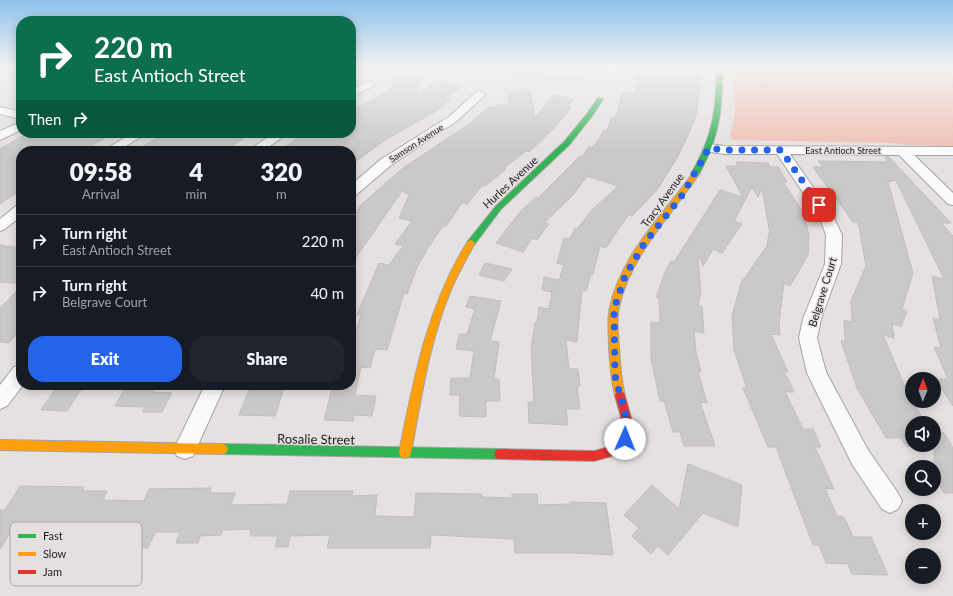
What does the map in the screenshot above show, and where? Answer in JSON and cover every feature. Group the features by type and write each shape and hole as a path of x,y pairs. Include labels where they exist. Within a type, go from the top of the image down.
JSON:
{"street":[{"name":"Samson Avenue","path":"356,188 391,159 454,118 479,95"},
{"name":"Tracy Avenue","path":"625,439 626,417 615,376 614,309 629,270 644,244 683,194 709,148 718,117 720,95"},
{"name":"Hurles Avenue","path":"405,453 434,320 452,276 472,241 488,219 505,201 575,138 592,117 600,99"},
{"path":"0,110 16,115"},
{"path":"0,136 16,128"},
{"path":"118,146 132,138"},
{"path":"262,146 274,138"},
{"name":"East Antioch Street","path":"709,148 726,150 953,151"},
{"name":"Belgrave Court","path":"781,150 826,216 834,235 833,264 812,320 808,338 817,373 860,456 890,501"},
{"path":"903,151 953,201"},
{"path":"0,226 16,213"},
{"path":"0,400 16,379"},
{"path":"185,449 213,390"},
{"name":"Rosalie Street","path":"0,445 594,456 612,451 625,439"}],"shaded area":[{"path":"735,95 953,95 953,146 889,143 733,140 730,136 735,115"}],"building":[{"path":"382,95 448,95 444,97 450,99 438,110 385,140 356,161 356,146 287,146 297,138 356,138 356,108"},
{"path":"508,95 531,95 535,118 553,95 573,99 568,107 571,108 554,128 529,152 526,151 504,168 506,169 485,186 483,185 467,204 462,203 446,226 443,226 425,252 418,265 407,294 404,293 387,350 375,349 370,368 361,367 355,395 376,396 372,416 354,415 353,421 324,420 332,390 356,390 356,331 361,315 357,315 379,263 389,265 403,246 395,244 412,221 399,218 409,195 402,191 356,258 356,212 363,203 403,168 468,125 489,107 495,108 498,104 509,106"},
{"path":"621,95 699,95 696,115 678,156 657,190 632,216 628,215 606,248 600,246 593,275 591,274 586,291 582,290 577,342 566,340 569,369 578,369 580,386 577,386 580,409 566,409 568,425 529,423 528,402 534,402 531,349 535,323 537,323 539,307 549,309 552,292 542,290 544,277 559,280 564,265 557,263 564,238 570,239 575,228 577,229 592,210 618,186 587,176 573,195 544,223 549,224 537,240 532,238 523,252 496,243 520,212 536,197 538,198 580,156 582,157 589,147 592,147 597,142 604,130 607,131 611,118 614,119 618,111"},
{"path":"19,138 105,138 91,146 16,146 16,193 0,204 0,149"},
{"path":"157,138 244,138 232,146 143,146"},
{"path":"888,156 951,223 941,223 953,236 953,406 941,388 941,379 948,379 934,347 941,348 933,318 940,320 932,276 944,279 896,180 888,182 913,273 902,309 907,311 901,327 892,323 894,338 883,335 905,387 905,408 917,408 922,416 905,416 905,444 901,438 886,438 857,388 841,341 845,341 844,320 852,322 851,301 866,266 858,222 853,222 813,167 823,167 818,161 887,162 885,157"},
{"path":"736,162 768,163 770,167 778,167 787,182 783,182 804,214 809,236 808,255 790,286 784,283 779,323 780,335 771,334 788,372 784,371 794,392 785,392 803,429 813,429 821,447 815,447 834,489 825,488 837,516 844,517 853,537 871,537 888,575 852,574 848,564 826,563 819,545 813,545 776,447 768,447 743,388 747,388 734,350 732,316 741,283 767,246 769,233 770,234 762,188 758,197 752,187 734,221 742,224 722,253 713,249 703,266 700,257 698,257 701,293 698,305 702,307 704,333 694,331 696,352 701,372 698,372 707,403 700,402 715,446 684,446 680,432 673,432 664,401 660,401 651,358 651,322 660,323 659,298 656,297 665,272 671,261 674,262 720,190 743,197 726,166 738,166"},
{"path":"0,245 16,247 16,283 0,282"},
{"path":"485,263 512,269 504,281 479,275"},
{"path":"16,292 16,335 9,343 0,342 0,308"},
{"path":"470,296 501,301 490,341 499,342 494,379 499,379 500,401 486,401 486,417 459,416 460,395 450,395 451,378 470,378 474,351 456,349 459,334 467,334 475,309 466,307"},
{"path":"55,390 81,390 67,411 41,410"},
{"path":"124,390 154,390 153,392 172,393 162,412 143,412 145,407 115,406"},
{"path":"249,390 283,390 275,416 239,415"},
{"path":"941,433 944,433 953,448 953,493 944,493 941,488 941,460 934,460 934,452 941,452"},
{"path":"688,464 742,485 738,527 703,513 668,555 658,546 651,554 632,536 639,528 624,515 652,485 679,509"},
{"path":"20,486 84,487 82,491 107,491 103,500 144,501 149,489 211,488 210,493 235,493 231,505 287,504 290,491 353,491 352,496 377,495 375,516 414,517 416,493 482,494 481,497 512,498 512,494 537,494 538,505 570,504 570,502 606,503 613,555 574,553 515,553 514,539 431,535 430,548 327,548 330,535 290,536 288,547 275,547 278,536 250,536 251,529 223,530 221,535 200,536 198,543 176,543 180,532 155,532 148,548 142,548 142,522 10,522 10,533 0,549 0,510 5,510"}],"traffic: fast":[{"path":"695,174 703,161 713,135 718,110 719,95"},
{"path":"471,243 498,208 555,155 579,130 600,99"},
{"path":"222,449 500,454"}],"traffic: slow":[{"path":"620,396 617,382 613,321 614,308 619,289 637,254 695,174"},
{"path":"405,453 421,372 436,318 445,292 471,243"},
{"path":"0,445 222,449"}],"traffic: jam":[{"path":"500,454 594,456 612,451 625,439 626,417 620,396"}],"route":[{"path":"625,439 626,417 615,376 613,337 614,309 625,276 644,244 683,194 705,158 709,148 726,150 781,150 819,205"}]}
